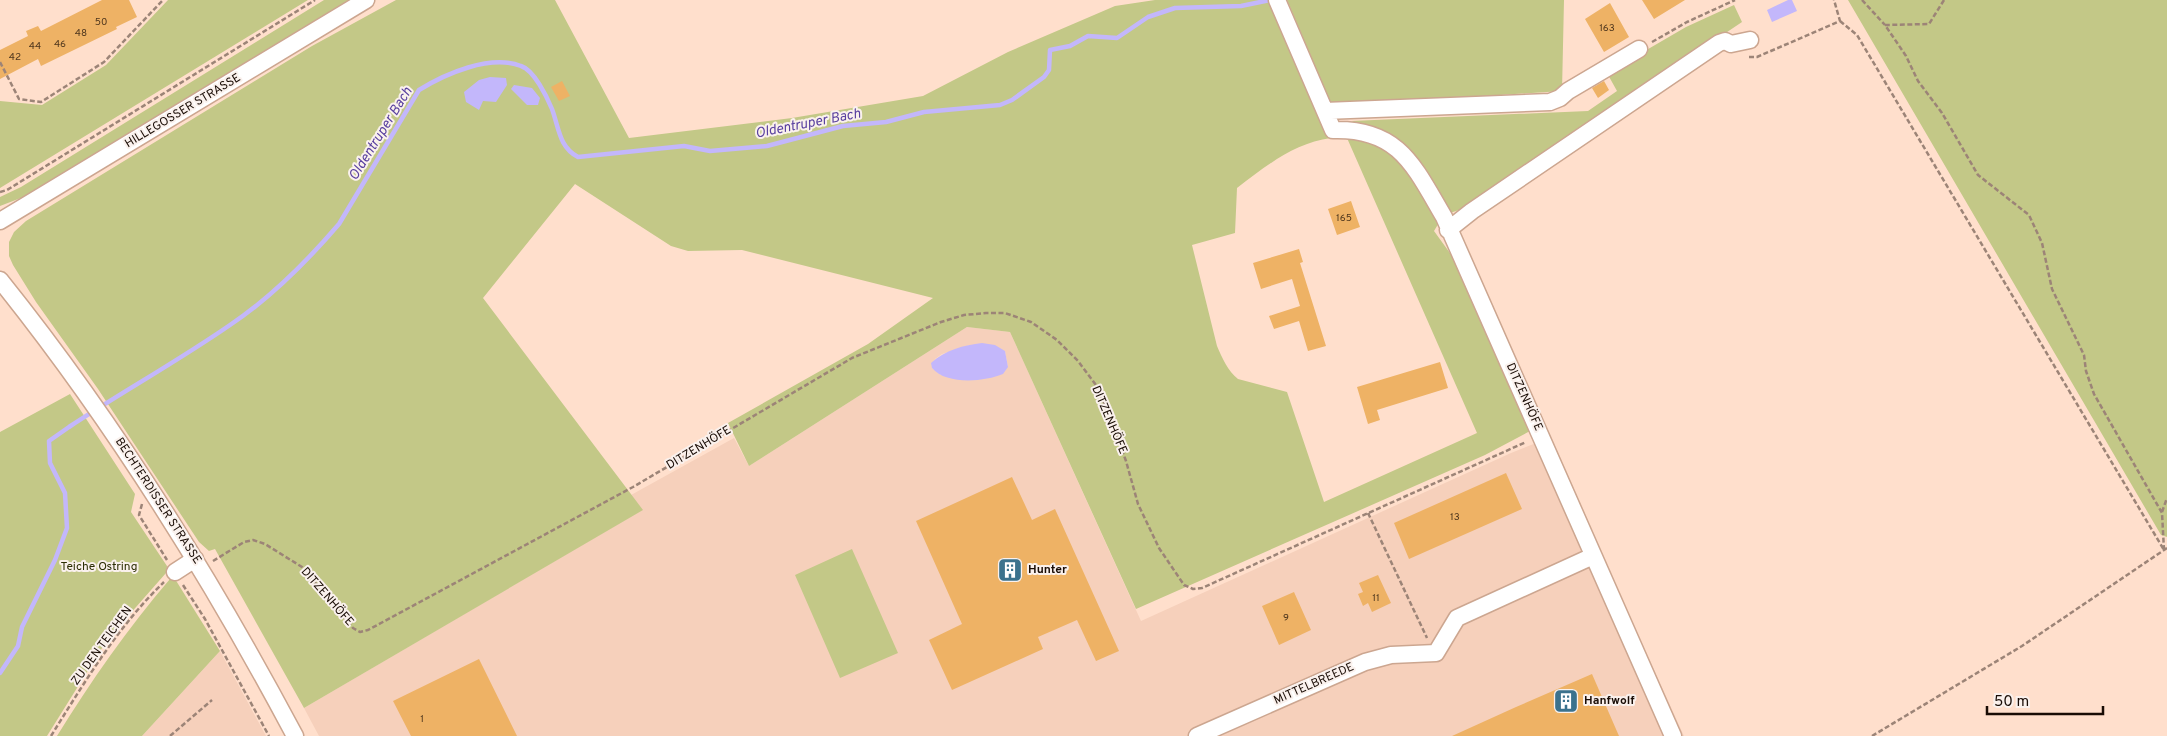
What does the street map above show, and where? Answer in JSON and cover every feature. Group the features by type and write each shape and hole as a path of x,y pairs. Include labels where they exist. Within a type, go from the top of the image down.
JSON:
{"street":[{"name":"HILLEGOSSER STRASSE","path":"0,221 366,0"},
{"path":"1278,2 1325,111 1550,102 1639,49"},
{"path":"1448,230 1472,211 1719,43 1725,40 1731,44 1750,40"},
{"name":"DITZENHÖFE","path":"1325,111 1333,130 1361,131 1378,135 1391,142 1402,152 1425,186 1444,217 1448,230 1541,436"},
{"name":"BECHTERDISSER STRASSE","path":"0,280 84,389 147,483 198,564 295,736"},
{"path":"1541,436 1672,736"},
{"name":"MITTELBREEDE","path":"1197,736 1365,662 1391,655 1436,653 1457,618 1593,556"},
{"path":"175,572 198,564"}],"path":[{"path":"0,62 19,99 41,102 104,62 163,0"},
{"path":"0,192 7,190 315,0"},
{"path":"1639,49 1687,22 1735,0"},
{"path":"1834,0 1840,21 1857,35 2166,549"},
{"path":"1862,0 1885,24 1906,56 1918,81 1942,113 1978,175 2029,215 2042,243 2052,289 2084,355 2086,371 2094,394 2162,513 2166,549"},
{"path":"1885,24 1929,24 1944,0"},
{"path":"1731,44 1744,56 1754,58 1840,21"},
{"name":"DITZENHÖFE","path":"198,564 244,542 253,540 265,544 302,567 353,628 360,632 368,630 633,487 852,358 964,315 1005,313 1031,322 1057,340 1078,361 1096,385 1106,407 1126,461 1138,504 1159,548 1184,585 1193,589 1202,588 1541,436"},
{"path":"147,483 139,515 214,635 269,736"},
{"path":"2162,513 2167,498"},
{"path":"1368,513 1419,625"},
{"path":"1872,736 2022,646 2166,549"},
{"name":"ZU DEN TEICHEN","path":"51,736 84,685 138,611 175,572"},
{"path":"170,736 212,700"}],"shaded area":[{"path":"1792,0 1797,11 1772,22 1767,10"},
{"path":"490,77 506,78 507,85 496,102 483,101 479,110 466,102 464,92 479,80"},
{"path":"514,85 532,88 540,98 538,105 527,105 511,89"},
{"path":"967,327 1010,332 1141,621 1511,453 1549,438 1684,736 319,736 304,708 642,510 631,495 734,438 749,466","holes":["970,345 1005,351 1008,367 941,375 932,368 935,359 942,354"]},
{"path":"982,343 995,345 1005,351 1008,367 1003,374 986,379 966,380 946,377 932,368 931,363 936,358 949,351"},
{"path":"220,651 266,736 142,736"}],"green space":[{"path":"168,0 308,0 0,188 0,101 42,105 106,65"},
{"path":"324,0 349,0 26,196 0,206 0,197 21,187"},
{"path":"396,0 555,0 629,138 792,118 923,96 1008,52 1115,6 1155,0 1271,0 1331,138 1293,150 1237,188 1235,233 1192,245 1217,346 1226,364 1238,379 1287,392 1324,502 1477,433 1347,138 1379,142 1397,157 1440,221 1434,231 1455,260 1530,431 1485,455 1136,609 1010,332 967,327 749,466 728,423 868,344 933,298 742,250 688,251 671,246 575,184 483,298 643,510 304,708 215,549 209,551 199,542 98,389 36,302 13,265 9,256 9,242 14,232 26,221 312,46"},
{"path":"1287,0 1564,0 1562,91 1332,106"},
{"path":"1848,0 2167,0 2167,537 2161,535"},
{"path":"1734,5 1742,22 1465,208 1450,213 1387,134 1351,121 1588,111 1617,91 1607,73 1686,27"},
{"name":"Teiche Ostring","path":"70,394 135,494 131,512 167,566 166,573 107,640 47,736 0,736 0,432"},
{"path":"852,549 898,653 840,678 795,575"},
{"path":"170,579 175,579 220,651 142,736 57,736 110,655"}],"building":[{"path":"102,0 129,0 137,17 116,27 117,29 41,66 38,59 0,79 0,50 28,36 26,31 38,26 41,31"},
{"path":"1642,0 1685,0 1654,19"},
{"path":"1610,3 1629,37 1604,52 1585,19"},
{"path":"562,81 570,96 559,101 551,87"},
{"path":"1604,81 1609,90 1598,98 1592,88"},
{"path":"1351,201 1360,227 1337,235 1328,209"},
{"path":"1299,249 1303,262 1300,263 1326,346 1308,351 1299,321 1274,329 1269,316 1300,306 1292,279 1261,289 1253,263"},
{"path":"1440,362 1448,388 1377,410 1380,420 1368,424 1357,387"},
{"path":"1506,473 1522,509 1409,559 1394,523"},
{"name":"Hunter","path":"1012,477 1032,520 1055,509 1119,651 1096,661 1077,620 1038,637 1043,649 952,690 929,640 962,624 916,521"},
{"path":"1378,575 1391,603 1372,612 1368,603 1363,606 1358,594 1363,592 1359,583"},
{"path":"1294,592 1311,630 1279,645 1262,606"},
{"path":"479,659 517,736 411,736 393,701"},
{"name":"Hanfwolf","path":"1592,674 1619,736 1452,736 1516,707"}],"waterway":[{"name":"Oldentruper Bach","path":"0,673 18,646 22,627 55,560 67,528 65,493 50,463 49,441 245,315 288,278 339,224 419,90 430,84 455,72 482,64 496,62 521,66 531,73 540,85 552,109 563,142 578,157 684,146 710,151 767,146 843,126 886,122 924,112 1000,105 1012,100 1044,77 1049,70 1050,50 1070,46 1088,36 1117,38 1148,17 1175,8 1241,6 1270,0"}],"place":[{"name":"Hunter","path":"1010,570"},
{"name":"Hanfwolf","path":"1566,701"}]}
